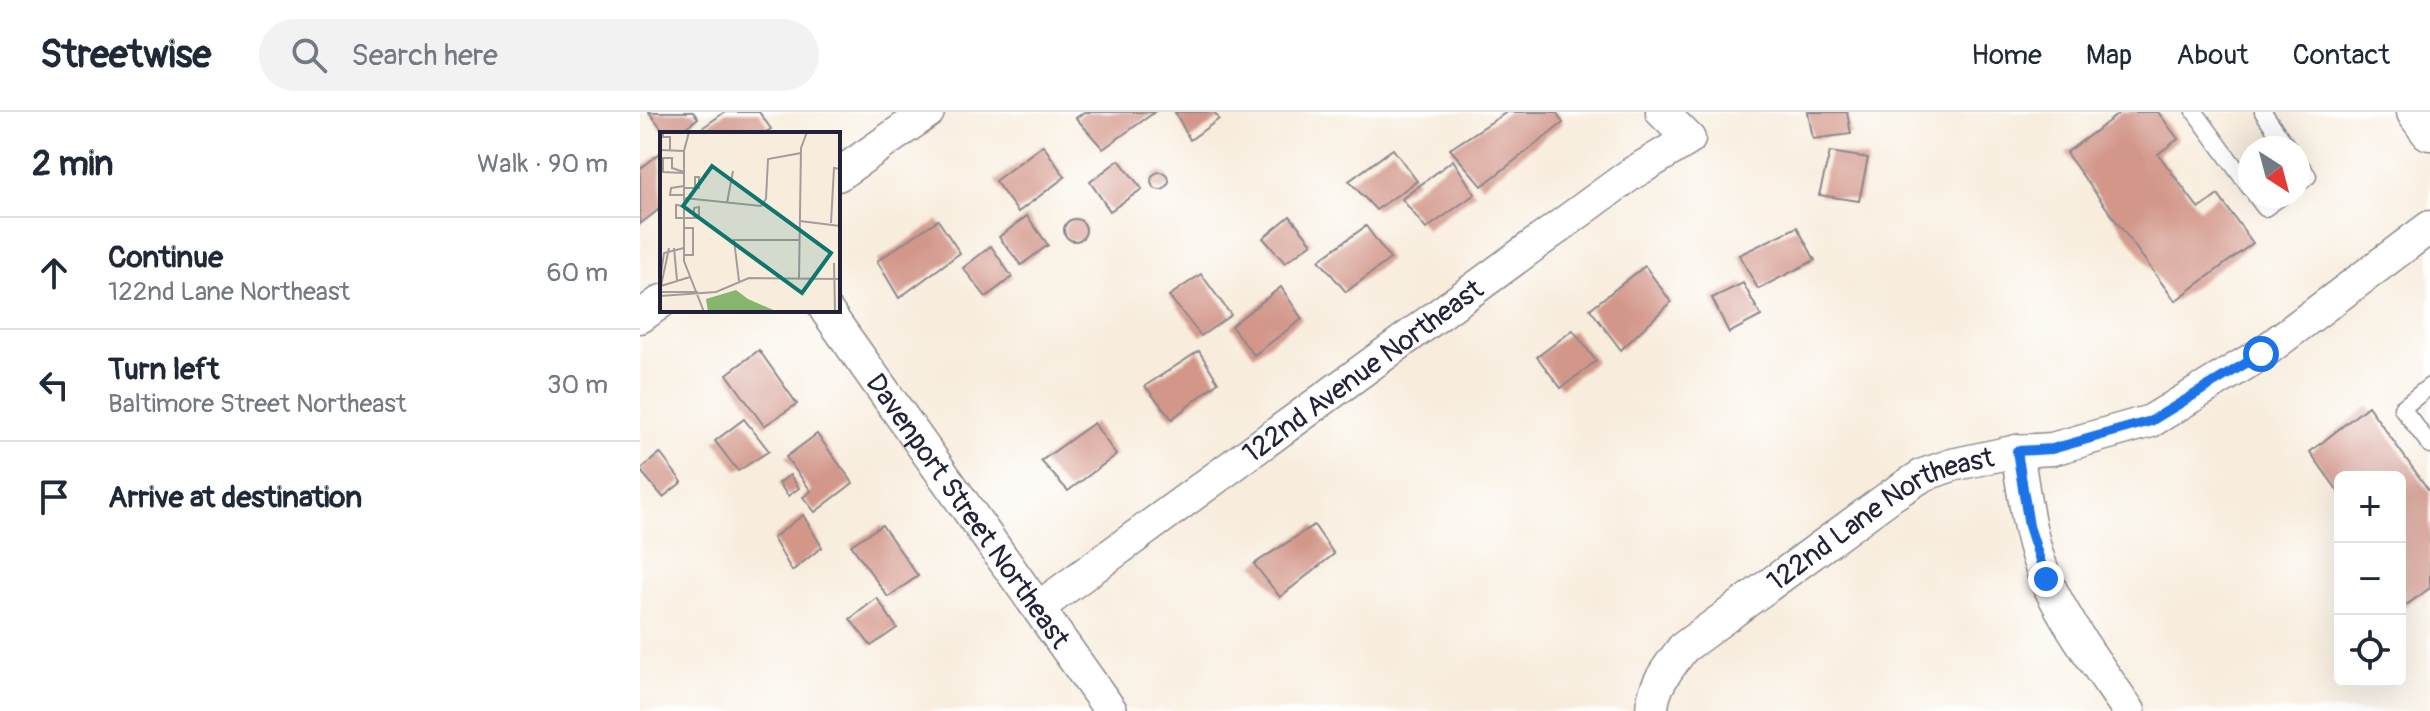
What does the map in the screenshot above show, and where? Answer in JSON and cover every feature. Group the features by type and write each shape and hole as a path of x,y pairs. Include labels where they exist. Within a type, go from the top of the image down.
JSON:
{"street":[{"path":"840,174 928,112"},
{"name":"122nd Avenue Northeast","path":"1038,608 1631,174 1689,139 1662,112"},
{"name":"122nd Lane Northeast","path":"1652,704 1665,672 1683,648 1923,475 1952,465 2017,451 2052,449 2151,421 2261,354 2430,227"},
{"path":"640,317 660,302"},
{"name":"Davenport Street Northeast","path":"827,312 1111,711"},
{"path":"2017,451 2029,526 2046,579 2070,626 2129,711"}],"lane":[{"path":"2195,112 2238,171"},
{"path":"2263,112 2280,136"},
{"path":"2430,386 2402,408 2430,445"}],"building":[{"path":"649,112 693,112 698,118 680,132 664,132"},
{"path":"725,112 759,112 771,129 766,132 704,132 702,128"},
{"path":"1084,112 1155,112 1103,149 1076,118"},
{"path":"1175,112 1214,112 1219,119 1190,140"},
{"path":"1507,112 1556,112 1563,123 1482,186 1450,149"},
{"path":"1808,112 1847,112 1851,134 1813,139"},
{"path":"2121,112 2158,112 2178,139 2158,154 2199,209 2218,195 2253,243 2175,301 2066,153"},
{"path":"1043,145 1065,177 1018,212 995,181"},
{"path":"1393,149 1417,181 1376,210 1349,181"},
{"path":"1830,152 1868,158 1859,201 1819,195"},
{"path":"660,153 660,209 640,224 640,169"},
{"path":"1119,160 1142,189 1110,211 1090,182"},
{"path":"1453,160 1475,194 1426,229 1402,199"},
{"path":"1156,172 1164,172 1169,181 1167,188 1156,190 1151,185 1151,177"},
{"path":"1027,216 1048,245 1021,265 999,237"},
{"path":"1290,216 1312,243 1285,263 1263,238"},
{"path":"1071,219 1079,219 1086,230 1079,241 1071,241 1064,234 1064,226"},
{"path":"938,220 960,253 899,298 877,261"},
{"path":"1366,226 1390,259 1346,292 1319,260"},
{"path":"1797,227 1815,260 1758,289 1739,255"},
{"path":"991,246 1012,277 986,297 963,268"},
{"path":"1645,266 1671,302 1621,350 1590,309"},
{"path":"1201,274 1231,315 1201,336 1169,296"},
{"path":"1743,283 1761,316 1729,333 1712,298"},
{"path":"1281,287 1302,319 1254,355 1231,326"},
{"path":"1573,330 1596,361 1561,388 1537,357"},
{"path":"759,350 797,404 764,426 727,374"},
{"path":"1199,351 1218,382 1172,419 1145,386"},
{"path":"2368,406 2430,492 2430,588 2406,605 2406,471 2334,471 2334,486 2310,452"},
{"path":"744,419 769,451 738,471 715,441"},
{"path":"1094,423 1116,455 1068,491 1041,461"},
{"path":"817,434 853,483 815,512 803,497 811,491 786,457"},
{"path":"660,453 682,482 663,497 640,470"},
{"path":"790,475 799,488 788,496 779,483"},
{"path":"803,515 822,547 792,571 773,538"},
{"path":"882,525 918,576 888,597 851,545"},
{"path":"1314,525 1334,554 1280,597 1254,564"},
{"path":"877,598 897,628 871,646 850,619"}],"route":[{"path":"2046,579 2029,526 2017,451 2052,449 2151,421 2261,354"}]}
